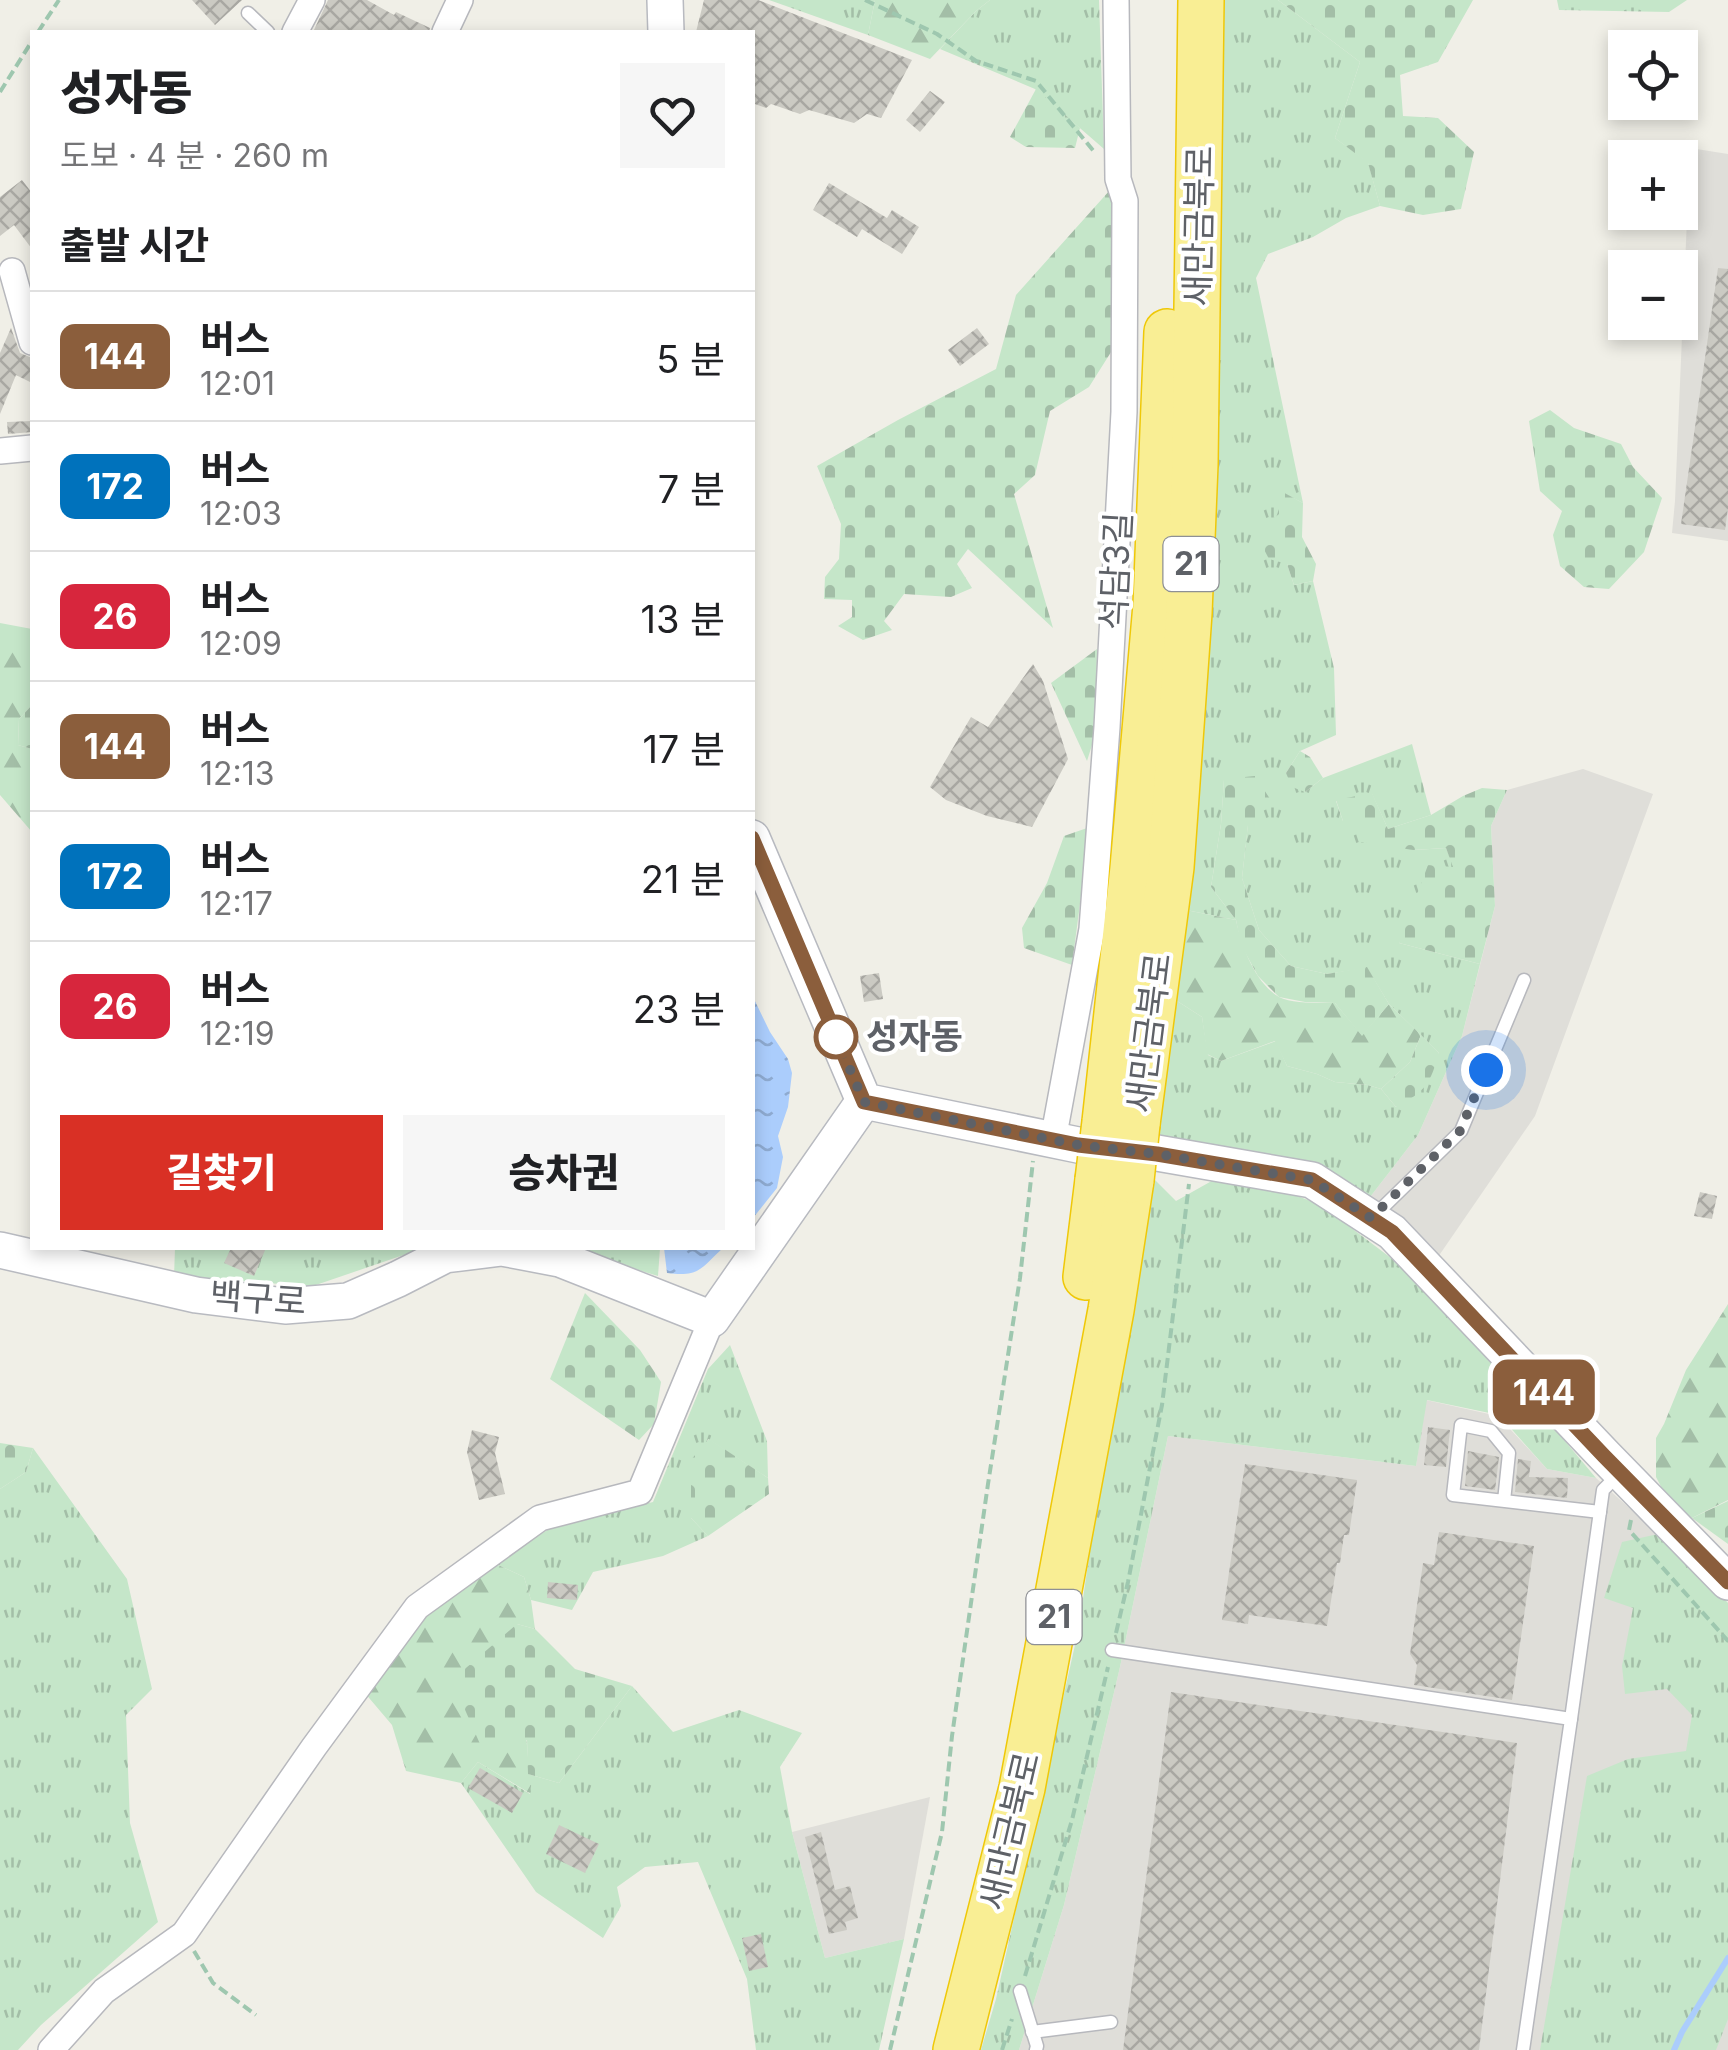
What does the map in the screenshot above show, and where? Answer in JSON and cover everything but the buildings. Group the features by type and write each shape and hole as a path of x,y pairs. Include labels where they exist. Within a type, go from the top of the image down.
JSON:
{"highway":[{"name":"새만금북로","path":"1121,1123 1133,868 1156,606 1168,318 1170,0"},
{"name":"새만금북로","path":"956,2050 1022,1788 1111,1310 1114,1180 1121,1123 1171,867 1189,613 1198,318 1201,0"},
{"name":"새만금북로","path":"926,2050 990,1786 1082,1306 1114,1180"}],"main road":[{"path":"665,0 666,30"},
{"path":"755,845 864,1102"},
{"path":"864,1102 1044,1138 1312,1180 1392,1232 1728,1582"},
{"path":"712,1319 864,1102"},
{"name":"백구로","path":"0,1250 196,1295 285,1306 348,1301 446,1255 486,1250"},
{"name":"백구로","path":"513,1250 560,1259 712,1319"}],"street":[{"path":"295,30 312,0"},
{"path":"447,30 460,0"},
{"name":"석담3길","path":"1044,1138 1092,929 1107,726 1124,412 1126,200 1118,178 1116,0"},
{"path":"15,270 30,334"},
{"path":"0,451 30,448"},
{"path":"51,2050 104,1991 184,1934 416,1607 540,1518 640,1492 712,1319"}],"lane":[{"path":"248,14 266,30"},
{"path":"1371,1218 1460,1131 1524,980"},
{"path":"1504,1501 1509,1453 1491,1431 1461,1425 1453,1495 1504,1501 1600,1512"},
{"path":"1523,2050 1603,1490 1629,1481"},
{"path":"1112,1650 1571,1719"},
{"path":"1020,1991 1036,2050"},
{"path":"1032,2032 1111,2022"}],"path":[{"path":"39,30 59,0"},
{"path":"864,0 936,34 976,61 1036,82 1118,178"},
{"path":"0,92 30,44"},
{"path":"890,2050 942,1832 977,1561 1044,1138"},
{"path":"1002,2050 1072,1820 1128,1582 1162,1405 1192,1160"},
{"path":"1629,1481 1628,1530 1728,1641"},
{"path":"184,1934 213,1983 256,2015"}],"shaded area":[{"path":"1698,149 1728,154 1728,541 1672,533 1682,340 1698,340 1698,250 1686,250 1687,230 1698,230"},
{"path":"1583,769 1653,794 1535,1116 1438,1257 1367,1201 1418,1135 1462,1036 1495,906 1491,826 1507,790"},
{"path":"1426,1400 1498,1416 1547,1469 1596,1478 1728,1603 1728,2050 1019,2050 1064,1905 1120,1667 1168,1436 1416,1466"},
{"path":"930,1797 904,1939 825,1958 792,1832"}],"green space":[{"path":"769,0 875,0 868,35"},
{"path":"875,0 990,0 930,59 868,35"},
{"path":"990,0 1099,0 1104,149 1035,89 940,49"},
{"path":"1220,0 1278,0 1360,62 1335,138 1368,162 1380,206 1268,254 1256,278 1303,503 1279,491 1287,564 1294,585 1313,581 1334,668 1336,735 1300,751 1286,773 1305,792 1323,778 1412,744 1431,815 1388,829 1372,794 1336,801 1343,821 1358,820 1413,850 1446,848 1454,867 1399,943 1480,964 1462,1036 1418,1135 1367,1201 1154,1141 1174,999 1202,1017 1208,1055 1221,1061 1276,1041 1287,1066 1335,1082 1381,1089 1396,1107 1439,1053 1389,1004 1367,968 1327,974 1291,966 1259,930 1242,878 1248,824 1224,780 1211,887 1236,920 1186,910"},
{"path":"1278,0 1473,0 1438,62 1400,75 1403,116 1438,118 1474,152 1461,209 1423,215 1380,206 1368,163 1335,138 1360,62"},
{"path":"1557,0 1687,0 1669,12 1559,10"},
{"path":"1036,89 1080,128 1075,148 1026,147 1010,137"},
{"path":"1110,190 1118,213 1118,341 1089,387 1050,411 1035,475 1014,494 1053,628 968,549 957,564 972,588 951,597 904,594 884,621 892,630 863,640 838,626 852,617 852,600 824,599 825,577 839,559 841,524 817,466 996,369 1016,295"},
{"path":"1550,410 1574,428 1621,444 1633,467 1662,498 1644,552 1609,589 1584,587 1560,566 1553,535 1562,511 1540,491 1529,421"},
{"path":"1279,490 1303,503 1302,537 1316,564 1313,581 1294,585 1287,564 1269,559 1256,534 1279,514"},
{"path":"0,623 30,629 30,707 19,719 18,745 30,748 30,830 0,795"},
{"path":"1097,649 1096,732 1087,761 1051,683"},
{"path":"30,707 30,748 18,745 19,719"},
{"path":"1300,751 1310,757 1323,778 1305,792 1292,787 1286,773"},
{"path":"1255,776 1272,802 1248,825 1242,878 1259,930 1291,966 1327,974 1367,967 1389,1004 1362,1036 1335,1003 1279,997 1258,976 1241,945 1236,920 1211,887 1224,779"},
{"path":"1482,788 1507,790 1491,826 1495,906 1480,964 1399,943 1428,865 1453,867 1446,848 1413,850 1361,842 1358,821 1343,821 1336,800 1372,793 1388,829 1431,815"},
{"path":"1090,827 1072,965 1024,948 1022,928 1047,883 1064,836"},
{"path":"1186,910 1236,920 1256,973 1279,997 1335,1003 1362,1035 1389,1004 1421,1035 1410,1062 1381,1089 1335,1082 1287,1066 1275,1041 1221,1061 1207,1054 1202,1017 1174,999"},
{"path":"1421,1035 1439,1053 1436,1064 1420,1091 1396,1107 1381,1089 1410,1062"},
{"path":"1148,1173 1176,1201 1217,1178 1269,1185 1321,1205 1391,1258 1497,1360 1596,1478 1547,1469 1499,1415 1427,1400 1416,1466 1168,1436 1120,1667 1064,1905 1019,2050 981,2050 996,1999 1079,1627"},
{"path":"175,1250 418,1250 313,1286 174,1277"},
{"path":"573,1250 660,1250 658,1276"},
{"path":"585,1293 640,1350 661,1382 654,1424 639,1440 550,1379"},
{"path":"1728,1304 1728,1500 1692,1518 1667,1498 1656,1477 1656,1438 1686,1370"},
{"path":"730,1345 767,1441 768,1478 708,1439 691,1485 691,1518 708,1536 663,1556 593,1572 572,1610 531,1600 524,1577 494,1563 554,1526 653,1502 708,1369"},
{"path":"709,1439 768,1478 769,1494 708,1536 691,1518 691,1485 683,1469"},
{"path":"0,1443 33,1448 26,1472 0,1489"},
{"path":"33,1448 127,1579 152,1689 126,1715 130,1823 158,1922 18,2050 0,2050 0,1489 26,1472"},
{"path":"1728,1501 1728,1544 1692,1518"},
{"path":"1658,1534 1728,1603 1728,2019 1716,2050 1540,2050 1587,1776 1628,1759 1686,1751 1692,1715 1667,1689 1625,1694 1622,1666 1633,1608 1604,1598 1622,1542"},
{"path":"494,1563 524,1577 531,1600 535,1629 517,1624 531,1794 478,1762 461,1783 406,1771 392,1725 364,1692 414,1623"},
{"path":"517,1624 535,1629 575,1669 632,1686 559,1783 528,1774 527,1740 480,1744 452,1680"},
{"path":"632,1686 673,1732 739,1710 802,1733 780,1767 792,1832 825,1958 904,1939 879,2050 756,2050 747,1979 698,1862 645,1867 617,1887 621,1906 603,1938 536,1892 461,1783 478,1762 530,1794 528,1774 559,1783"}],"water":[{"path":"755,1001 792,1073 788,1107 778,1136 783,1157 777,1188 755,1216"},
{"path":"664,1250 721,1250 699,1270 667,1273"}],"waterway":[{"path":"1674,2050 1728,1958"}],"bus line":[{"name":"144","path":"755,845 864,1102 1078,1145 1312,1180 1392,1232 1728,1582"}],"place":[{"name":"성자동","path":"836,1037"}],"route":[{"path":"836,1037 864,1102 1078,1145 1312,1180 1371,1218 1460,1131 1486,1070"}]}
